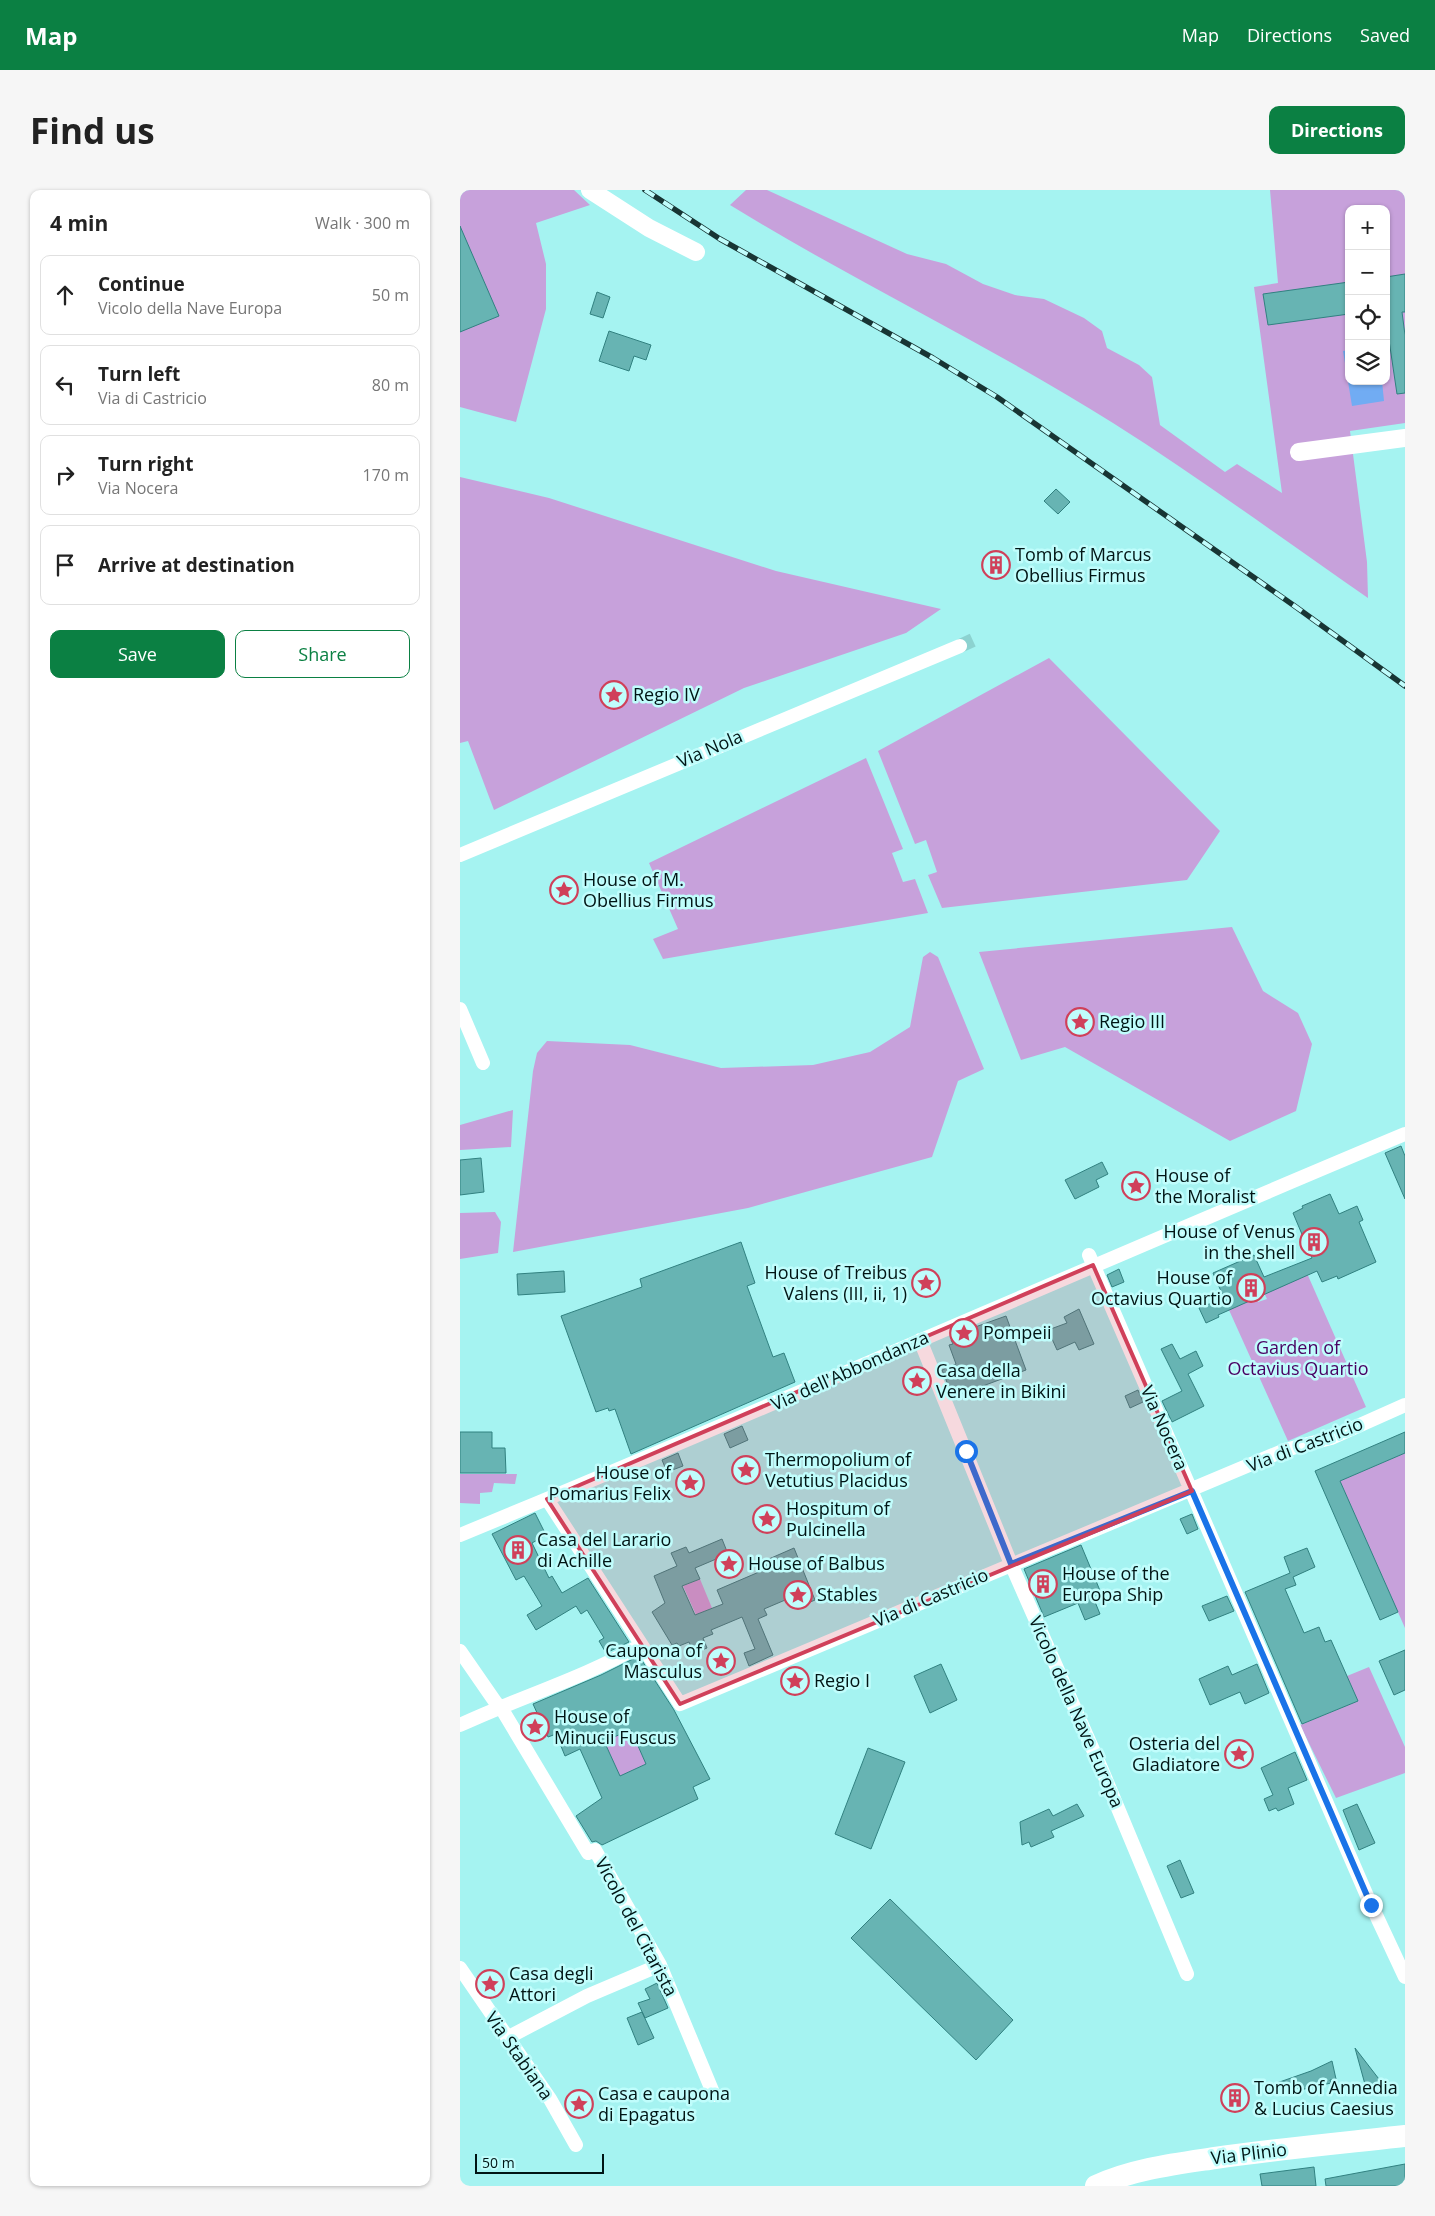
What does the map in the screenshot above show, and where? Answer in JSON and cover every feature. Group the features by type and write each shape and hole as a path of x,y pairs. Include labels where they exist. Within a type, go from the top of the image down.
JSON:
{"street":[{"path":"590,190 649,228 696,252"},
{"path":"1299,452 1405,438"},
{"name":"Via Nola","path":"460,855 960,646"},
{"path":"460,1009 483,1063"},
{"name":"Via dell'Abbondanza","path":"460,1535 742,1418 920,1340 1091,1260 1405,1134"},
{"name":"Via Nocera","path":"1091,1260 1373,1910 1405,1977"},
{"name":"Vicolo della Nave Europa","path":"920,1340 1011,1564 1102,1770 1187,1974"},
{"name":"Via di Castricio","path":"641,1645 680,1704 1011,1564 1192,1491 1285,1450 1331,1438 1405,1405"},
{"path":"460,1725 500,1706 610,1663 641,1645 547,1499"},
{"name":"Vicolo del Citarista","path":"460,1651 500,1706 588,1853 595,1850 660,1965 714,2095"},
{"path":"507,2038 587,1996 660,1965"},
{"name":"Via Stabiana","path":"460,1968 550,2099 576,2145"},
{"name":"Via Plinio","path":"1096,2186 1136,2172 1176,2164 1256,2152 1405,2136"}],"highlighted area":[{"path":"1093,1265 1192,1491 680,1704 547,1499"}],"green space":[{"path":"460,190 574,190 590,205 536,223 546,264 546,309 516,422 460,407"},
{"path":"746,190 767,190 907,254 946,264 983,284 1015,295 1044,299 1084,318 1102,331 1107,348 1139,365 1152,377 1160,425 1225,472 1237,464 1282,493 1254,287 1278,283 1270,190 1405,190 1405,423 1350,431 1367,562 1368,598 1210,487 1113,423 1066,394 730,205"},
{"path":"460,477 549,498 776,571 941,609 906,633 744,688 494,810 468,741 460,743"},
{"path":"1049,658 1220,831 1187,880 942,908 928,875 937,872 926,840 915,844 878,751"},
{"path":"866,758 903,849 892,853 903,882 915,879 928,913 663,959 653,939 678,929 649,863"},
{"path":"1232,927 1263,991 1298,1013 1312,1044 1296,1111 1230,1141 1065,1047 1021,1060 979,952"},
{"path":"930,952 938,957 984,1069 958,1081 932,1157 748,1208 513,1252 533,1071 537,1053 547,1041 630,1045 721,1068 813,1065 870,1052 910,1027 923,957"},
{"path":"513,1110 511,1147 460,1150 460,1125"},
{"path":"495,1212 501,1222 498,1253 460,1259 460,1213"},
{"name":"Garden of Octavius Quartio","path":"1302,1262 1366,1407 1288,1441 1229,1310 1253,1290 1258,1302 1267,1299 1261,1286"},
{"path":"1405,1453 1405,1628 1340,1481"},
{"path":"460,1474 517,1474 515,1484 494,1483 492,1492 480,1493 480,1504 460,1503"},
{"path":"700,1579 712,1608 696,1615 683,1586"},
{"path":"1369,1667 1405,1747 1405,1773 1336,1798 1300,1725 1358,1701 1347,1676"},
{"path":"631,1730 646,1764 620,1776 604,1741"}],"water":[{"path":"1349,385 1382,385 1384,401 1352,406"}],"building":[{"path":"460,226 499,316 460,332"},
{"path":"1405,274 1405,312 1402,312 1405,335 1405,393 1397,394 1390,347 1390,276"},
{"path":"1345,283 1345,315 1268,325 1263,294"},
{"path":"597,292 610,297 603,318 590,314"},
{"path":"609,331 651,345 646,360 634,356 629,371 599,361"},
{"path":"1056,489 1070,502 1058,514 1044,501"},
{"path":"1401,1146 1405,1156 1405,1199 1385,1153"},
{"path":"481,1158 484,1192 460,1195 460,1160"},
{"path":"1102,1162 1108,1174 1096,1180 1099,1187 1075,1199 1065,1180"},
{"path":"1330,1194 1339,1214 1357,1206 1363,1220 1359,1222 1376,1262 1338,1279 1337,1276 1322,1282 1317,1271 1218,1315 1219,1317 1206,1323 1199,1308 1224,1298 1213,1273 1254,1255 1264,1277 1312,1258 1293,1213 1303,1208 1302,1206"},
{"path":"741,1242 755,1283 747,1286 773,1357 784,1353 795,1382 631,1454 615,1409 609,1411 608,1408 596,1412 561,1316 642,1287 640,1279"},
{"path":"1119,1269 1124,1282 1112,1287 1107,1275"},
{"path":"564,1271 565,1292 518,1295 517,1274"},
{"path":"1079,1309 1094,1344 1079,1350 1075,1342 1057,1350 1048,1330 1067,1323 1064,1317"},
{"path":"1006,1316 1026,1370 953,1397 942,1370 956,1364 949,1345 953,1344 951,1340 966,1334 964,1331"},
{"path":"1172,1344 1180,1359 1196,1351 1203,1366 1188,1374 1204,1406 1172,1422 1162,1401 1182,1391 1161,1349"},
{"path":"1138,1390 1143,1402 1130,1408 1125,1396"},
{"path":"742,1426 748,1440 730,1448 724,1434"},
{"path":"460,1432 492,1432 492,1448 505,1448 506,1473 460,1473"},
{"path":"1405,1432 1405,1453 1340,1481 1398,1612 1380,1620 1315,1471"},
{"path":"678,1453 683,1466 667,1472 662,1460"},
{"path":"535,1513 546,1535 532,1543 549,1578 552,1576 562,1593 588,1578 629,1642 606,1653 599,1641 604,1638 587,1610 581,1614 576,1606 536,1630 527,1615 542,1606 524,1576 516,1580 492,1534"},
{"path":"1192,1514 1198,1529 1187,1534 1180,1519"},
{"path":"722,1539 728,1554 695,1568 700,1579 682,1586 695,1615 723,1604 717,1590 766,1569 762,1562 794,1548 815,1600 801,1606 797,1595 764,1609 767,1615 758,1619 773,1655 749,1666 744,1653 755,1649 742,1617 711,1630 713,1634 703,1638 707,1648 694,1653 689,1642 679,1646 677,1643 672,1645 652,1612 665,1603 654,1576 677,1566 671,1553 686,1547 689,1553"},
{"name":"House of the Europa Ship","path":"1081,1545 1101,1593 1093,1597 1100,1614 1085,1620 1078,1603 1044,1617 1024,1569"},
{"path":"1307,1548 1315,1567 1293,1577 1296,1585 1285,1589 1304,1633 1319,1627 1325,1642 1331,1640 1358,1701 1302,1724 1245,1592 1290,1573 1284,1557"},
{"path":"1227,1596 1234,1611 1209,1621 1202,1606"},
{"path":"1405,1650 1405,1690 1394,1695 1379,1661"},
{"path":"639,1656 674,1710 710,1779 693,1787 698,1799 602,1845 596,1841 592,1842 576,1816 602,1798 580,1749 565,1756 556,1734 548,1737 533,1704 601,1675","holes":["631,1730 646,1764 620,1776 604,1741"]},
{"path":"941,1664 957,1700 930,1713 914,1676"},
{"path":"1257,1664 1269,1693 1245,1704 1240,1692 1210,1705 1199,1679 1228,1666 1232,1675"},
{"path":"868,1748 905,1762 871,1849 835,1834"},
{"path":"1295,1752 1307,1780 1288,1788 1294,1804 1278,1811 1276,1808 1269,1811 1264,1799 1273,1795 1261,1768"},
{"path":"1077,1804 1084,1816 1051,1831 1054,1837 1031,1847 1029,1842 1022,1845 1020,1822 1049,1809 1053,1816"},
{"path":"1357,1804 1375,1843 1359,1850 1343,1810"},
{"path":"1180,1860 1194,1893 1181,1898 1167,1866"},
{"path":"890,1899 1013,2020 976,2060 851,1938"},
{"path":"657,1983 668,2008 645,2018 638,2003 650,1999 645,1989"},
{"path":"642,2012 654,2038 638,2045 627,2018"},
{"path":"1355,2048 1382,2083 1366,2088"},
{"path":"1332,2061 1336,2079 1330,2080 1331,2083 1300,2090 1299,2088 1272,2091 1271,2085 1311,2071"},
{"path":"1405,2164 1405,2186 1326,2186 1325,2179"},
{"path":"1314,2167 1316,2186 1262,2186 1260,2174"}],"tunnel":[{"path":"960,646 973,640"}],"railway":[{"path":"645,190 720,239 933,358 997,397 1405,686"}],"place":[{"name":"Tomb of Marcus Obellius Firmus","path":"996,565"},
{"name":"Regio IV","path":"614,695"},
{"name":"House of M. Obellius Firmus","path":"564,890"},
{"name":"Regio III","path":"1080,1022"},
{"name":"House of the Moralist","path":"1136,1186"},
{"name":"House of Venus in the shell","path":"1314,1242"},
{"name":"House of Treibus Valens (III, ii, 1)","path":"926,1283"},
{"name":"House of Octavius Quartio","path":"1251,1288"},
{"name":"Pompeii","path":"964,1333"},
{"name":"Casa della Venere in Bikini","path":"917,1381"},
{"name":"Thermopolium of Vetutius Placidus","path":"746,1470"},
{"name":"House of Pomarius Felix","path":"690,1483"},
{"name":"Hospitum of Pulcinella","path":"767,1519"},
{"name":"Casa del Larario di Achille","path":"518,1550"},
{"name":"House of Balbus","path":"729,1564"},
{"name":"House of the Europa Ship","path":"1043,1584"},
{"name":"Stables","path":"798,1595"},
{"name":"Caupona of Masculus","path":"721,1661"},
{"name":"Regio I","path":"795,1681"},
{"name":"House of Minucii Fuscus","path":"535,1727"},
{"name":"Osteria del Gladiatore","path":"1239,1754"},
{"name":"Casa degli Attori","path":"490,1984"},
{"name":"Tomb of Annedia & Lucius Caesius","path":"1235,2098"},
{"name":"Casa e caupona di Epagatus","path":"579,2104"}],"route":[{"path":"966,1451 1011,1564 1101,1526 1192,1491 1278,1694 1371,1905"}]}
